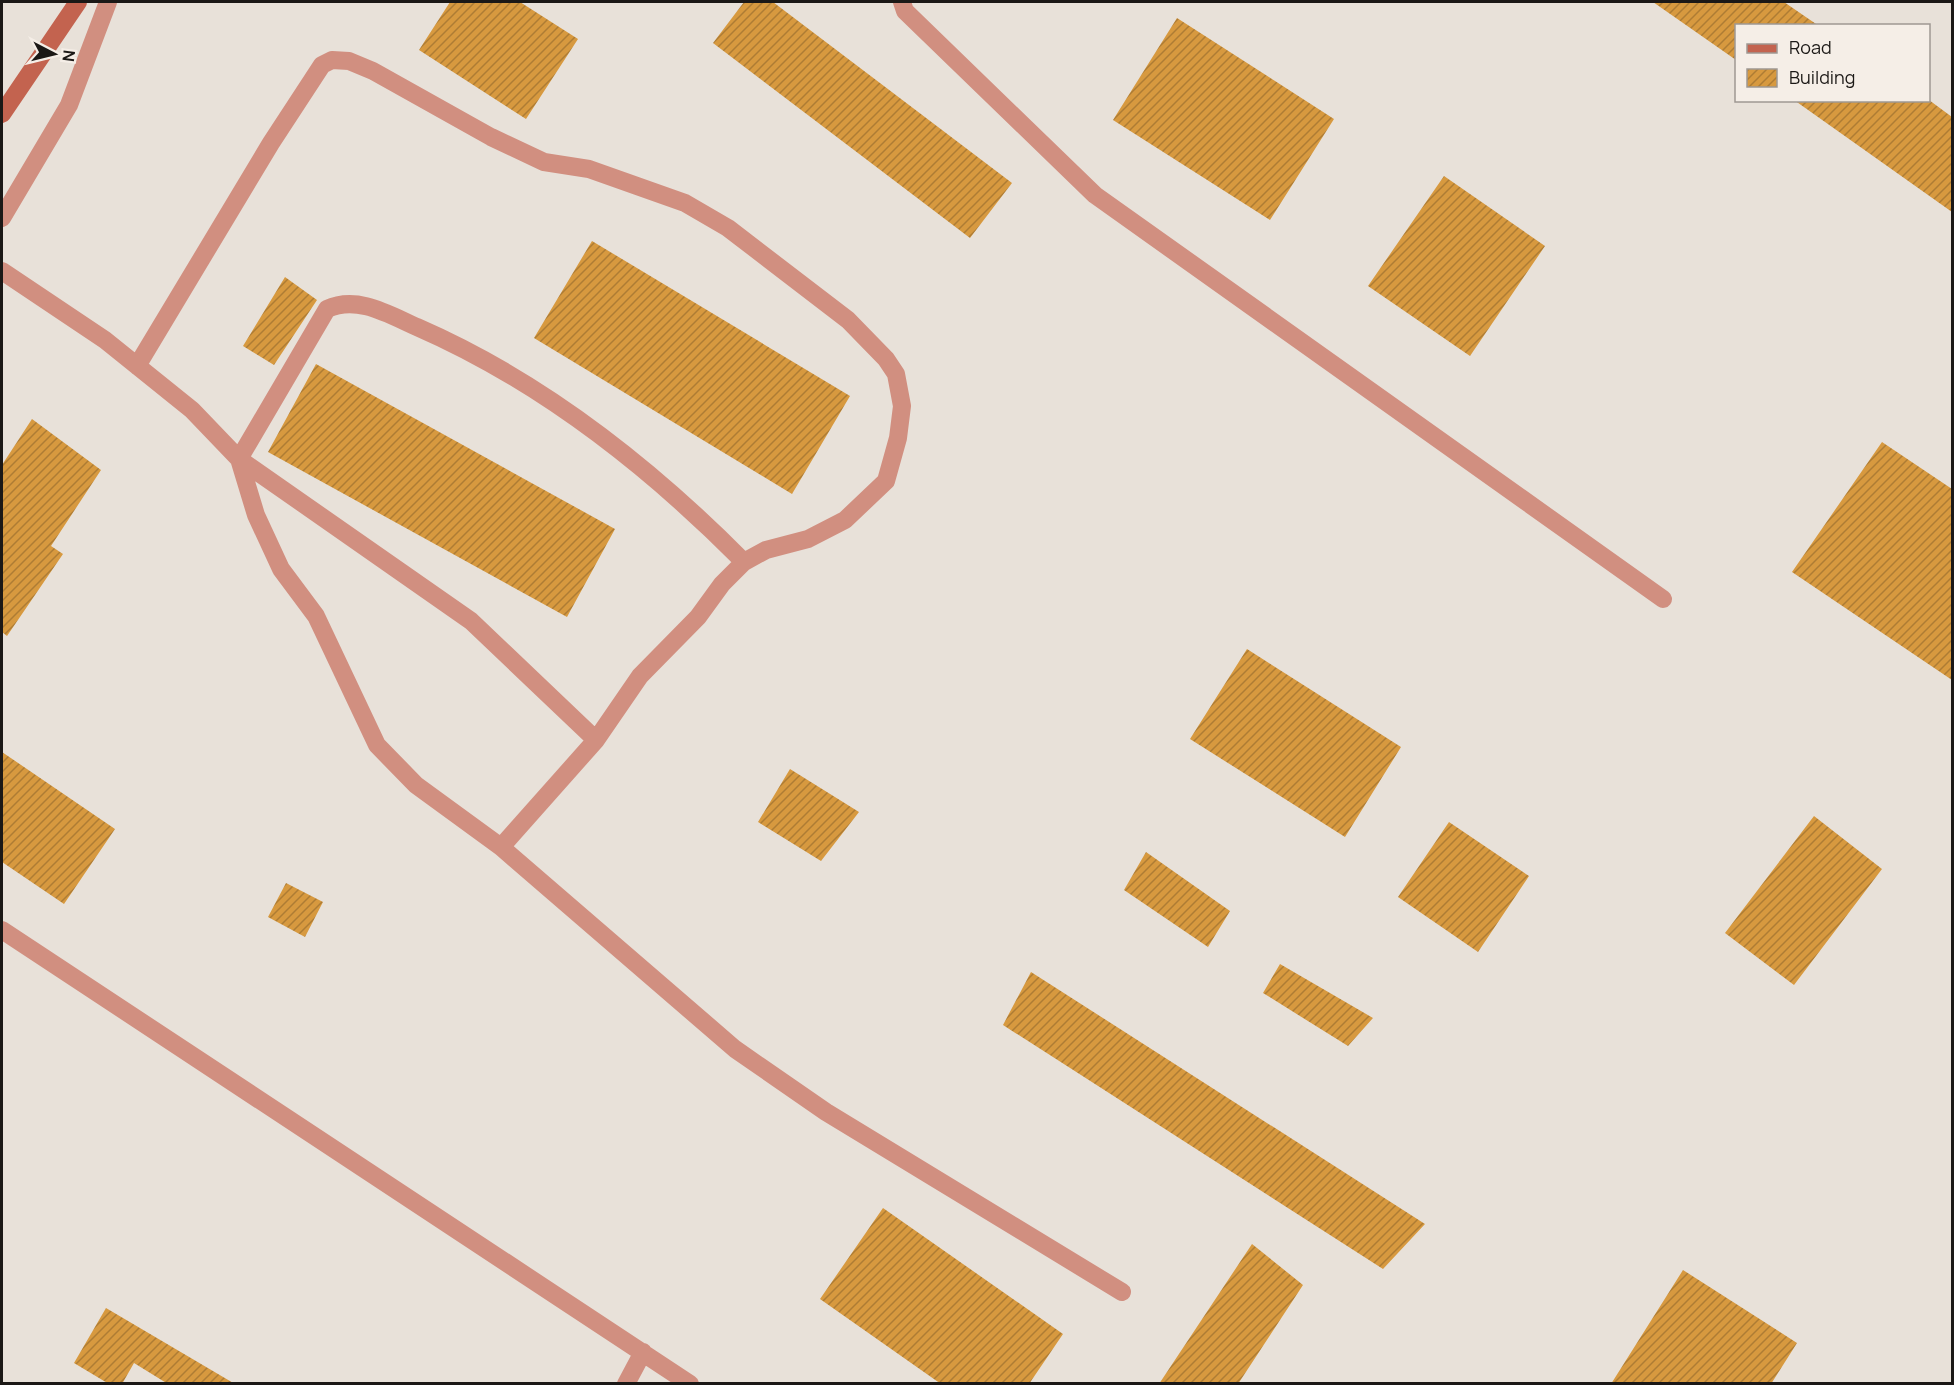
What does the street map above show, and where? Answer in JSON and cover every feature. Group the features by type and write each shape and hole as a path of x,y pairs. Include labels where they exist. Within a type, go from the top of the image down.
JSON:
{"main road":[{"path":"2,114 78,2"}],"lane":[{"path":"2,218 69,105 108,2"},
{"path":"902,2 905,11 1095,195 1663,599"},
{"path":"137,366 271,143 322,65 332,60 349,61 373,71 490,137 544,162 589,169 685,203 728,228 848,320 886,359 896,374 902,406 898,438 886,481 845,520 808,538 766,550 744,562 722,584 698,617 640,676 596,740 501,847"},
{"path":"2,271 63,310 137,366 192,410 240,459 471,621 596,740"},
{"path":"744,562 694,511 557,403 496,365 369,307 342,302 327,309 240,459 256,515 281,568 316,616 376,745 416,785 501,847 735,1049 826,1112 1122,1292"},
{"path":"2,930 690,1383"},
{"path":"626,1383 643,1352"}],"building":[{"path":"450,2 520,2 578,39 526,119 419,50"},
{"path":"744,2 773,2 1012,183 970,238 713,43"},
{"path":"1653,2 1784,2 1816,24 1735,24 1735,59"},
{"path":"1177,18 1334,119 1270,220 1113,120"},
{"path":"1930,101 1952,117 1952,212 1797,102"},
{"path":"1444,176 1545,246 1470,356 1368,286"},
{"path":"592,241 850,396 792,494 534,338"},
{"path":"285,277 317,300 274,365 243,346"},
{"path":"316,364 615,529 567,617 268,452"},
{"path":"32,419 101,470 51,546 63,554 7,636 2,632 2,465"},
{"path":"1882,442 1952,489 1952,680 1792,572"},
{"path":"1247,649 1401,747 1345,837 1190,739"},
{"path":"2,752 115,829 64,904 2,862"},
{"path":"790,769 859,812 821,861 758,822"},
{"path":"1814,816 1882,869 1794,985 1725,933"},
{"path":"1449,822 1529,876 1478,952 1398,897"},
{"path":"1146,852 1230,911 1208,947 1124,890"},
{"path":"286,883 323,902 305,937 268,917"},
{"path":"1280,964 1373,1018 1348,1046 1263,993"},
{"path":"1031,972 1425,1224 1383,1269 1003,1025"},
{"path":"883,1208 1063,1334 1029,1384 941,1384 820,1299"},
{"path":"1252,1244 1303,1285 1238,1384 1159,1384"},
{"path":"1683,1270 1797,1343 1771,1384 1611,1384"},
{"path":"106,1308 235,1384 168,1384 134,1363 122,1384 109,1384 74,1363"}]}
